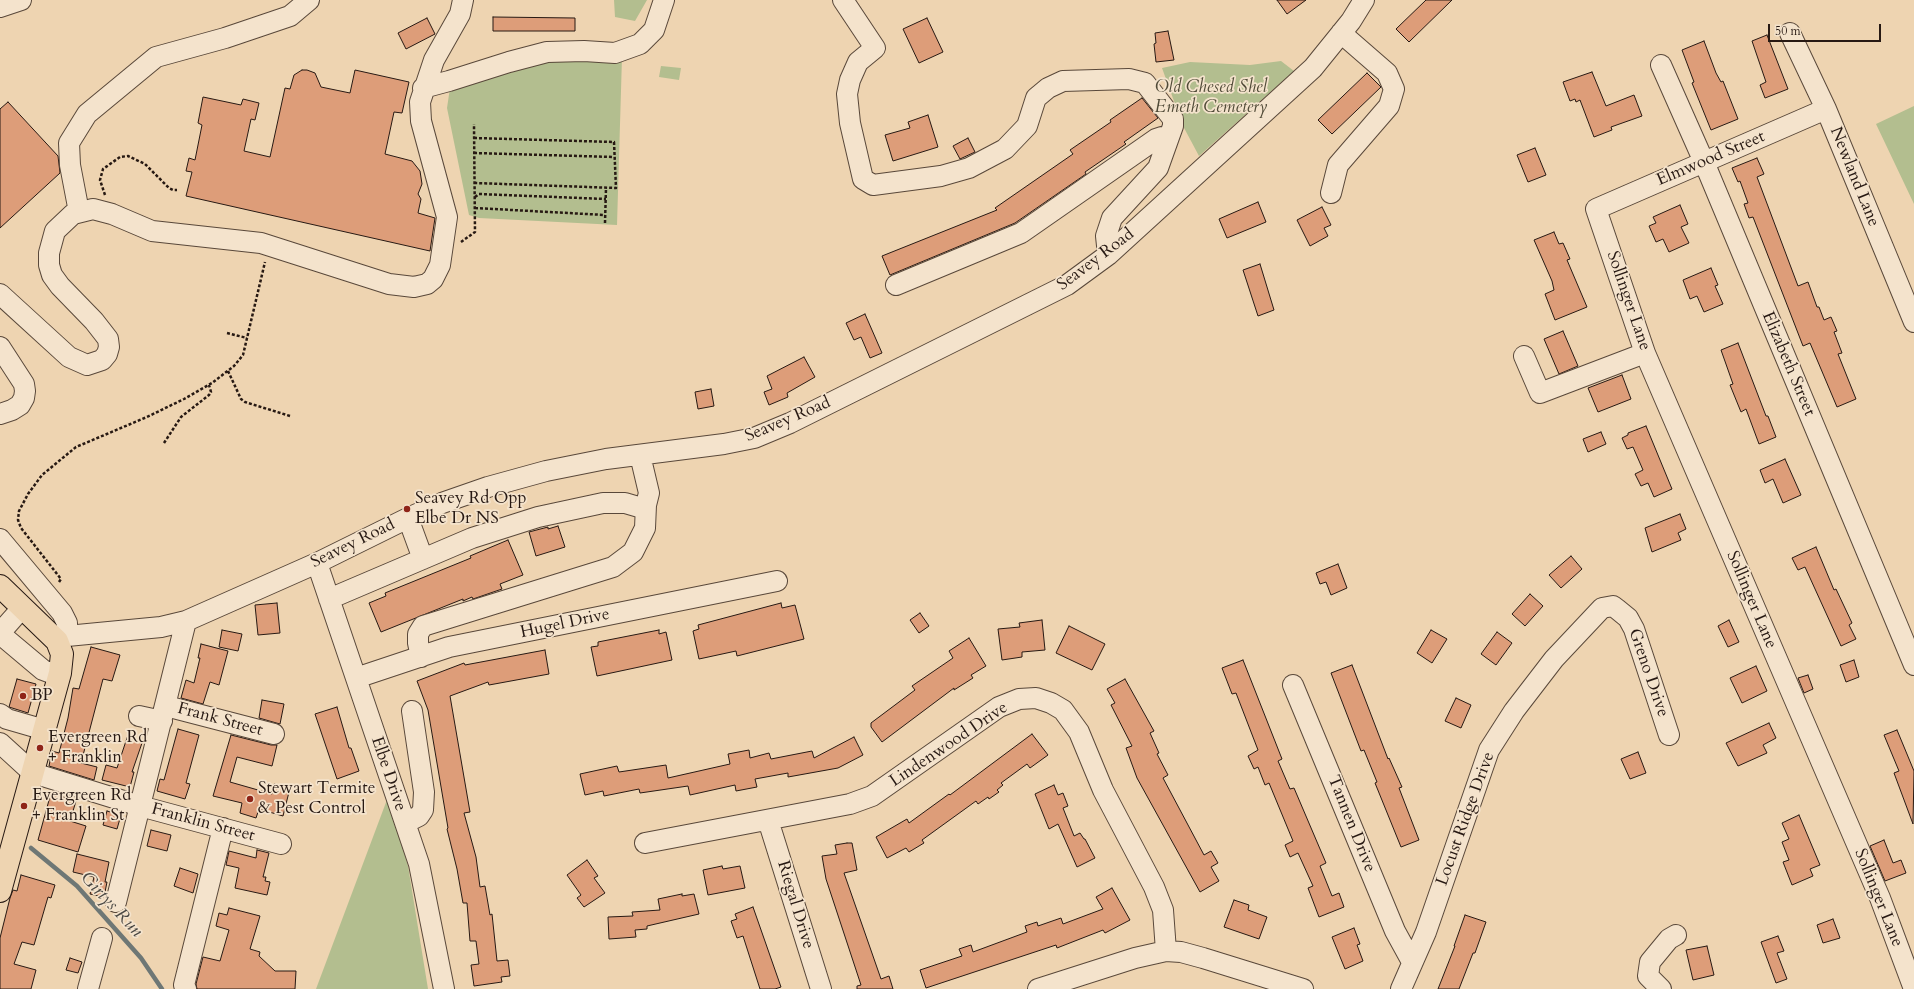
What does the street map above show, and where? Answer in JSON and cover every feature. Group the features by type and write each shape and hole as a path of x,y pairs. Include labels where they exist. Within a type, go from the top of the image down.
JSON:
{"main road":[{"path":"0,586 22,608 62,638 62,654 59,676 0,887"}],"street":[{"path":"0,7 21,0"},
{"path":"79,212 70,165 69,143 87,114 156,57 225,38 290,16 309,0"},
{"path":"0,294 69,357 87,365 96,364 102,360 107,354 109,347 108,339 94,321 60,286 52,274 49,265 49,253 55,232 62,222 73,214 93,209 112,214 152,230 269,245 383,282 414,287 427,284 433,279 440,265 447,217 421,121 420,102 423,88 434,60 460,14 462,0"},
{"path":"423,88 449,82 508,62 547,52 584,51 615,53 640,44 654,30 664,0"},
{"path":"843,0 875,48 858,62 850,80 847,94 850,123 863,179 873,185 941,176 970,168 1005,150 1026,126 1036,98 1048,88 1063,81 1129,79 1145,83 1172,119 1173,126 1158,168 1112,218 1106,236 1108,255"},
{"name":"Seavey Road","path":"62,638 161,627 186,621 317,563 408,518 442,503 488,487 532,475 606,459 724,444 754,438 790,423 1061,288 1108,255 1313,68 1341,34 1364,0"},
{"name":"Newland Lane","path":"1790,33 1826,109 1914,322"},
{"path":"1331,193 1338,165 1389,106 1394,89 1387,73 1341,34"},
{"name":"Elizabeth Street","path":"1661,65 1704,162 1914,665"},
{"name":"Elmwood Street","path":"1596,209 1826,109"},
{"path":"896,285 1021,233 1156,139 1162,138 1167,143"},
{"name":"Sollinger Lane","path":"1596,209 1645,353 1880,898 1914,989"},
{"path":"0,347 24,384 25,392 24,398 20,405 12,410 0,414"},
{"path":"1524,356 1540,393 1645,353"},
{"path":"421,657 418,634 423,626 613,567 633,552 645,528 646,505 649,494 640,455"},
{"path":"329,599 472,538 538,516 603,503 625,503 642,508 646,505"},
{"path":"408,518 422,559"},
{"path":"0,539 62,613 67,623 62,638"},
{"name":"Elbe Drive","path":"317,563 419,864 444,989"},
{"name":"Hugel Drive","path":"356,678 449,647 777,580"},
{"name":"Greno Drive","path":"1602,608 1613,606 1628,618 1634,629 1669,735"},
{"path":"22,608 0,633 43,670 59,676"},
{"name":"Locust Ridge Drive","path":"1401,989 1426,932 1489,750 1514,711 1554,659 1602,608"},
{"path":"116,902 186,621"},
{"name":"Tannen Drive","path":"1293,685 1395,931 1412,962"},
{"name":"Lindenwood Drive","path":"645,843 850,804 872,796 999,707 1019,699 1036,698 1051,702 1063,710 1079,732 1103,790 1154,887 1162,910 1166,951"},
{"path":"405,823 419,816 424,810 424,792 412,711"},
{"path":"0,714 7,720 45,730"},
{"name":"Frank Street","path":"139,716 164,714 274,734"},
{"path":"0,743 33,773"},
{"name":"Franklin Street","path":"33,773 140,806 281,844"},
{"name":"Riegal Drive","path":"768,820 821,989"},
{"path":"186,989 184,985 223,828"},
{"path":"1661,989 1648,976 1650,962 1669,939 1676,935"},
{"path":"88,989 102,938"},
{"path":"1038,989 1135,958 1166,951 1181,952 1203,958 1303,989"}],"path":[{"path":"444,244 459,243 475,232 474,124"},
{"path":"474,138 614,142 616,188 475,183"},
{"path":"474,153 614,157"},
{"path":"112,214 109,202 102,189 100,174 103,168 120,157 128,156 136,158 145,164 169,188 177,190"},
{"path":"605,223 606,188"},
{"path":"475,197 479,194 606,199"},
{"path":"475,208 606,215"},
{"path":"47,594 61,579 21,528 18,520 19,511 28,494 42,475 76,447 147,418 209,385 234,366 243,355 269,245"},
{"path":"227,333 247,338"},
{"path":"228,371 241,399 245,402 290,416"},
{"path":"164,443 181,417 212,392 209,385"}],"green space":[{"path":"614,0 647,0 635,21 615,17"},
{"path":"622,57 617,225 479,218 469,215 447,108 450,88 506,64"},
{"name":"Old Chesed Shel Emeth Cemetery","path":"1281,61 1294,71 1199,156 1183,126 1162,68 1190,62 1250,65"},
{"path":"661,66 681,68 679,80 659,77"},
{"path":"1914,106 1914,204 1876,124"},
{"path":"388,797 408,866 428,989 316,989"}],"building":[{"path":"1277,0 1306,0 1287,14"},
{"path":"1426,0 1452,0 1409,42 1396,29"},
{"path":"493,17 575,18 575,31 493,31"},
{"path":"427,18 435,34 406,49 398,33"},
{"path":"927,18 943,52 919,63 903,29"},
{"path":"1168,31 1174,60 1156,62 1154,44 1156,43 1155,33"},
{"path":"1767,35 1788,89 1765,98 1760,85 1766,82 1752,41"},
{"path":"1704,41 1716,73 1721,82 1723,81 1738,119 1711,130 1692,83 1694,82 1682,50"},
{"path":"302,70 315,73 321,87 350,93 355,70 409,82 402,113 394,112 385,154 412,161 420,171 422,184 418,194 421,199 418,213 435,218 430,251 186,196 192,172 186,171 189,158 195,160 202,125 198,123 203,97 241,105 243,99 259,103 255,120 251,119 244,151 270,157 285,88 290,89 294,75"},
{"path":"1592,72 1606,106 1634,95 1642,116 1611,127 1612,130 1594,137 1580,100 1576,102 1575,99 1570,101 1563,82"},
{"path":"1367,73 1381,87 1332,134 1318,120"},
{"path":"1142,98 1158,118 1124,142 1126,144 1085,172 1086,174 1015,223 890,275 882,256 997,210 995,208 1073,154 1070,150 1111,122 1110,120"},
{"path":"8,102 58,156 60,173 0,228 0,109"},
{"path":"928,115 938,147 893,161 885,135 910,128 908,122"},
{"path":"968,138 975,152 960,159 953,146"},
{"path":"1535,148 1546,175 1528,182 1517,155"},
{"path":"1757,158 1764,174 1757,177 1798,286 1808,282 1817,307 1819,307 1824,320 1831,317 1837,331 1834,332 1842,353 1838,354 1856,399 1837,407 1810,343 1803,346 1753,217 1749,218 1744,204 1748,203 1740,181 1738,182 1732,168"},
{"path":"1258,202 1266,222 1227,238 1219,219"},
{"path":"1680,205 1688,224 1681,227 1689,243 1669,252 1663,239 1656,242 1649,226 1656,223 1653,217"},
{"path":"1322,207 1331,225 1324,228 1328,236 1310,246 1297,220"},
{"path":"1554,232 1559,244 1563,243 1570,259 1567,260 1587,307 1555,320 1545,294 1554,290 1552,281 1534,240"},
{"path":"1260,264 1274,310 1258,316 1243,270"},
{"path":"1711,268 1718,285 1715,286 1723,304 1704,312 1697,296 1690,299 1683,280"},
{"path":"865,314 882,353 870,358 861,337 854,340 846,323"},
{"path":"1563,331 1578,366 1559,374 1544,339"},
{"path":"1738,343 1766,416 1768,416 1776,437 1759,444 1746,409 1741,412 1730,385 1733,384 1721,350"},
{"path":"804,357 815,377 787,393 788,397 769,405 764,392 772,389 767,376"},
{"path":"1622,375 1631,399 1598,412 1588,388"},
{"path":"711,389 714,406 698,409 695,392"},
{"path":"1646,426 1672,489 1654,497 1648,483 1641,486 1635,474 1643,470 1633,447 1627,449 1622,438 1628,435 1628,433"},
{"path":"1601,432 1606,444 1588,452 1583,439"},
{"path":"1785,459 1801,495 1783,503 1773,479 1765,483 1760,470"},
{"path":"1680,514 1686,529 1678,533 1681,540 1652,552 1645,528"},
{"path":"558,526 565,547 536,556 529,532"},
{"path":"508,540 523,575 500,584 502,589 473,599 472,597 463,601 463,599 381,632 369,603 386,596 385,593 471,558 470,556"},
{"path":"1816,547 1834,590 1836,589 1852,623 1849,625 1856,639 1841,646 1805,567 1798,570 1792,558"},
{"path":"1571,556 1582,569 1561,588 1549,575"},
{"path":"1338,564 1347,588 1331,595 1326,582 1320,584 1316,573"},
{"path":"1530,594 1543,606 1525,626 1512,614"},
{"path":"277,603 280,633 258,635 255,605"},
{"path":"781,603 782,608 795,605 804,639 737,656 736,651 699,659 693,631 699,629 698,625"},
{"path":"920,613 929,626 919,633 910,620"},
{"path":"1042,620 1045,650 1022,652 1022,657 1002,660 998,629 1020,627 1019,623"},
{"path":"1729,620 1739,642 1728,647 1718,626"},
{"path":"1069,626 1105,644 1092,670 1056,653"},
{"path":"222,630 242,634 238,651 219,647"},
{"path":"659,630 659,634 666,632 672,660 597,676 591,647 598,646 598,642"},
{"path":"1431,630 1447,639 1432,663 1417,653"},
{"path":"1497,632 1512,643 1496,665 1481,654"},
{"path":"969,638 986,666 971,675 973,678 954,690 954,688 882,742 871,727 871,723 915,690 912,686 953,658 949,651"},
{"path":"201,644 228,651 219,685 210,682 203,704 181,698 186,680 194,683 200,658 198,658"},
{"path":"91,647 120,655 112,681 103,679 81,763 97,767 94,780 49,766 52,751 59,753 68,718 73,688 79,689"},
{"path":"545,650 549,674 489,685 488,682 450,696 470,812 464,813 476,857 480,887 485,886 490,915 492,914 497,961 508,960 510,976 501,977 502,982 474,986 471,965 479,964 476,941 470,941 467,903 463,903 457,869 447,829 428,710 417,681 464,663 465,665"},
{"path":"1243,660 1282,759 1278,761 1290,789 1294,788 1326,863 1320,866 1332,896 1339,893 1344,907 1319,917 1308,888 1313,886 1298,853 1290,857 1285,845 1293,841 1269,783 1265,785 1258,767 1254,769 1248,756 1258,750 1236,693 1232,694 1222,668"},
{"path":"1854,660 1859,677 1846,682 1840,665"},
{"path":"1352,665 1388,759 1389,758 1402,787 1399,788 1419,840 1401,847 1375,783 1377,782 1364,750 1361,751 1331,673"},
{"path":"1756,666 1767,691 1742,703 1730,678"},
{"path":"1808,675 1813,689 1804,693 1798,678"},
{"name":"BP","path":"17,679 36,684 28,713 9,707"},
{"path":"1125,679 1154,731 1150,733 1159,753 1157,754 1168,775 1163,778 1204,855 1211,851 1218,863 1211,867 1219,881 1200,892 1137,778 1126,748 1132,746 1111,705 1115,703 1107,689"},
{"path":"1456,698 1471,705 1461,728 1445,721"},
{"path":"262,700 284,704 280,724 259,718"},
{"path":"337,707 349,748 351,748 359,771 337,779 315,714"},
{"path":"1769,723 1776,738 1763,745 1767,753 1738,766 1726,743"},
{"path":"178,729 199,735 186,783 190,784 185,799 157,791 160,779 164,780"},
{"path":"1897,730 1914,771 1913,824 1894,773 1899,771 1884,735"},
{"path":"1032,734 1048,755 1030,768 1027,764 1001,783 1003,785 997,790 999,792 978,804 976,801 922,840 924,843 909,852 906,848 887,858 876,837 907,819 909,823 949,794 950,795"},
{"path":"231,735 271,745 277,745 272,766 237,757 230,782 272,794 274,784 290,788 283,816 259,809 256,818 240,813 242,803 213,796"},
{"path":"854,737 863,755 838,768 788,777 788,773 755,779 757,787 736,791 735,785 690,795 688,786 640,793 639,789 604,796 603,791 585,795 580,774 617,766 619,772 666,765 668,778 730,764 728,754 749,750 750,758 769,753 771,759 812,751 814,758"},
{"path":"127,738 142,743 132,772 134,772 130,787 102,780 106,765 117,768"},
{"path":"1638,752 1646,773 1630,779 1621,759"},
{"path":"1054,785 1058,795 1063,793 1068,806 1063,808 1074,836 1080,833 1085,839 1095,858 1077,867 1058,824 1049,829 1035,794"},
{"path":"51,793 76,801 70,821 86,826 78,852 38,840"},
{"path":"107,811 121,815 117,829 103,825"},
{"path":"1799,815 1820,865 1810,869 1813,876 1792,885 1783,862 1789,860 1782,842 1789,839 1782,823"},
{"path":"151,830 171,835 167,851 147,846"},
{"path":"1884,840 1893,863 1901,860 1906,873 1885,881 1870,846"},
{"path":"852,843 857,870 844,873 881,979 889,976 893,989 857,989 857,986 861,985 826,879 822,856 837,854 835,845"},
{"path":"257,850 269,853 263,877 266,877 265,881 270,882 267,895 235,888 239,868 226,865 229,851 256,858"},
{"path":"77,854 109,862 104,897 90,894 94,877 73,872"},
{"path":"587,860 598,876 594,878 605,893 584,907 577,898 581,895 567,875"},
{"path":"722,866 723,869 740,866 745,888 708,895 703,870"},
{"path":"180,868 198,874 193,893 174,886"},
{"path":"21,875 55,885 51,898 48,897 34,945 22,942 14,964 36,970 31,989 0,989 0,938 10,898 13,890 17,891"},
{"path":"1112,888 1130,920 1105,933 1103,930 1057,948 1056,945 926,988 920,970 962,956 959,949 971,945 973,952 1027,932 1025,926 1037,922 1038,926 1061,918 1063,924 1103,909 1096,897"},
{"path":"682,894 682,896 694,894 699,914 647,926 647,929 635,930 636,937 609,939 608,917 633,916 632,912 660,910 658,899"},
{"path":"1234,900 1249,905 1248,910 1267,917 1259,939 1224,927"},
{"path":"753,907 781,987 775,989 760,989 743,936 737,938 731,921 737,919 735,914"},
{"path":"229,908 260,916 250,949 260,952 259,956 275,971 296,971 295,989 197,989 196,984 203,957 220,961 229,930 216,926 219,913 227,915"},
{"path":"1465,915 1486,922 1475,953 1473,953 1459,989 1438,989 1455,946"},
{"path":"1833,919 1840,938 1823,943 1817,925"},
{"path":"1354,928 1360,944 1357,945 1363,961 1345,969 1332,937"},
{"path":"1778,936 1784,951 1777,953 1787,979 1776,983 1761,942"},
{"path":"1707,946 1714,975 1693,980 1686,950"},
{"path":"70,958 82,962 78,973 66,970"}],"waterway":[{"name":"Girtys Run","path":"31,848 77,886 141,958 162,989"}],"place":[{"name":"Seavey Rd Opp Elbe Dr NS","path":"407,509"},
{"name":"BP","path":"23,696"},
{"name":"Evergreen Rd + Franklin","path":"40,748"},
{"name":"Stewart Termite & Pest Control","path":"250,799"},
{"name":"Evergreen Rd + Franklin St","path":"24,806"}]}
